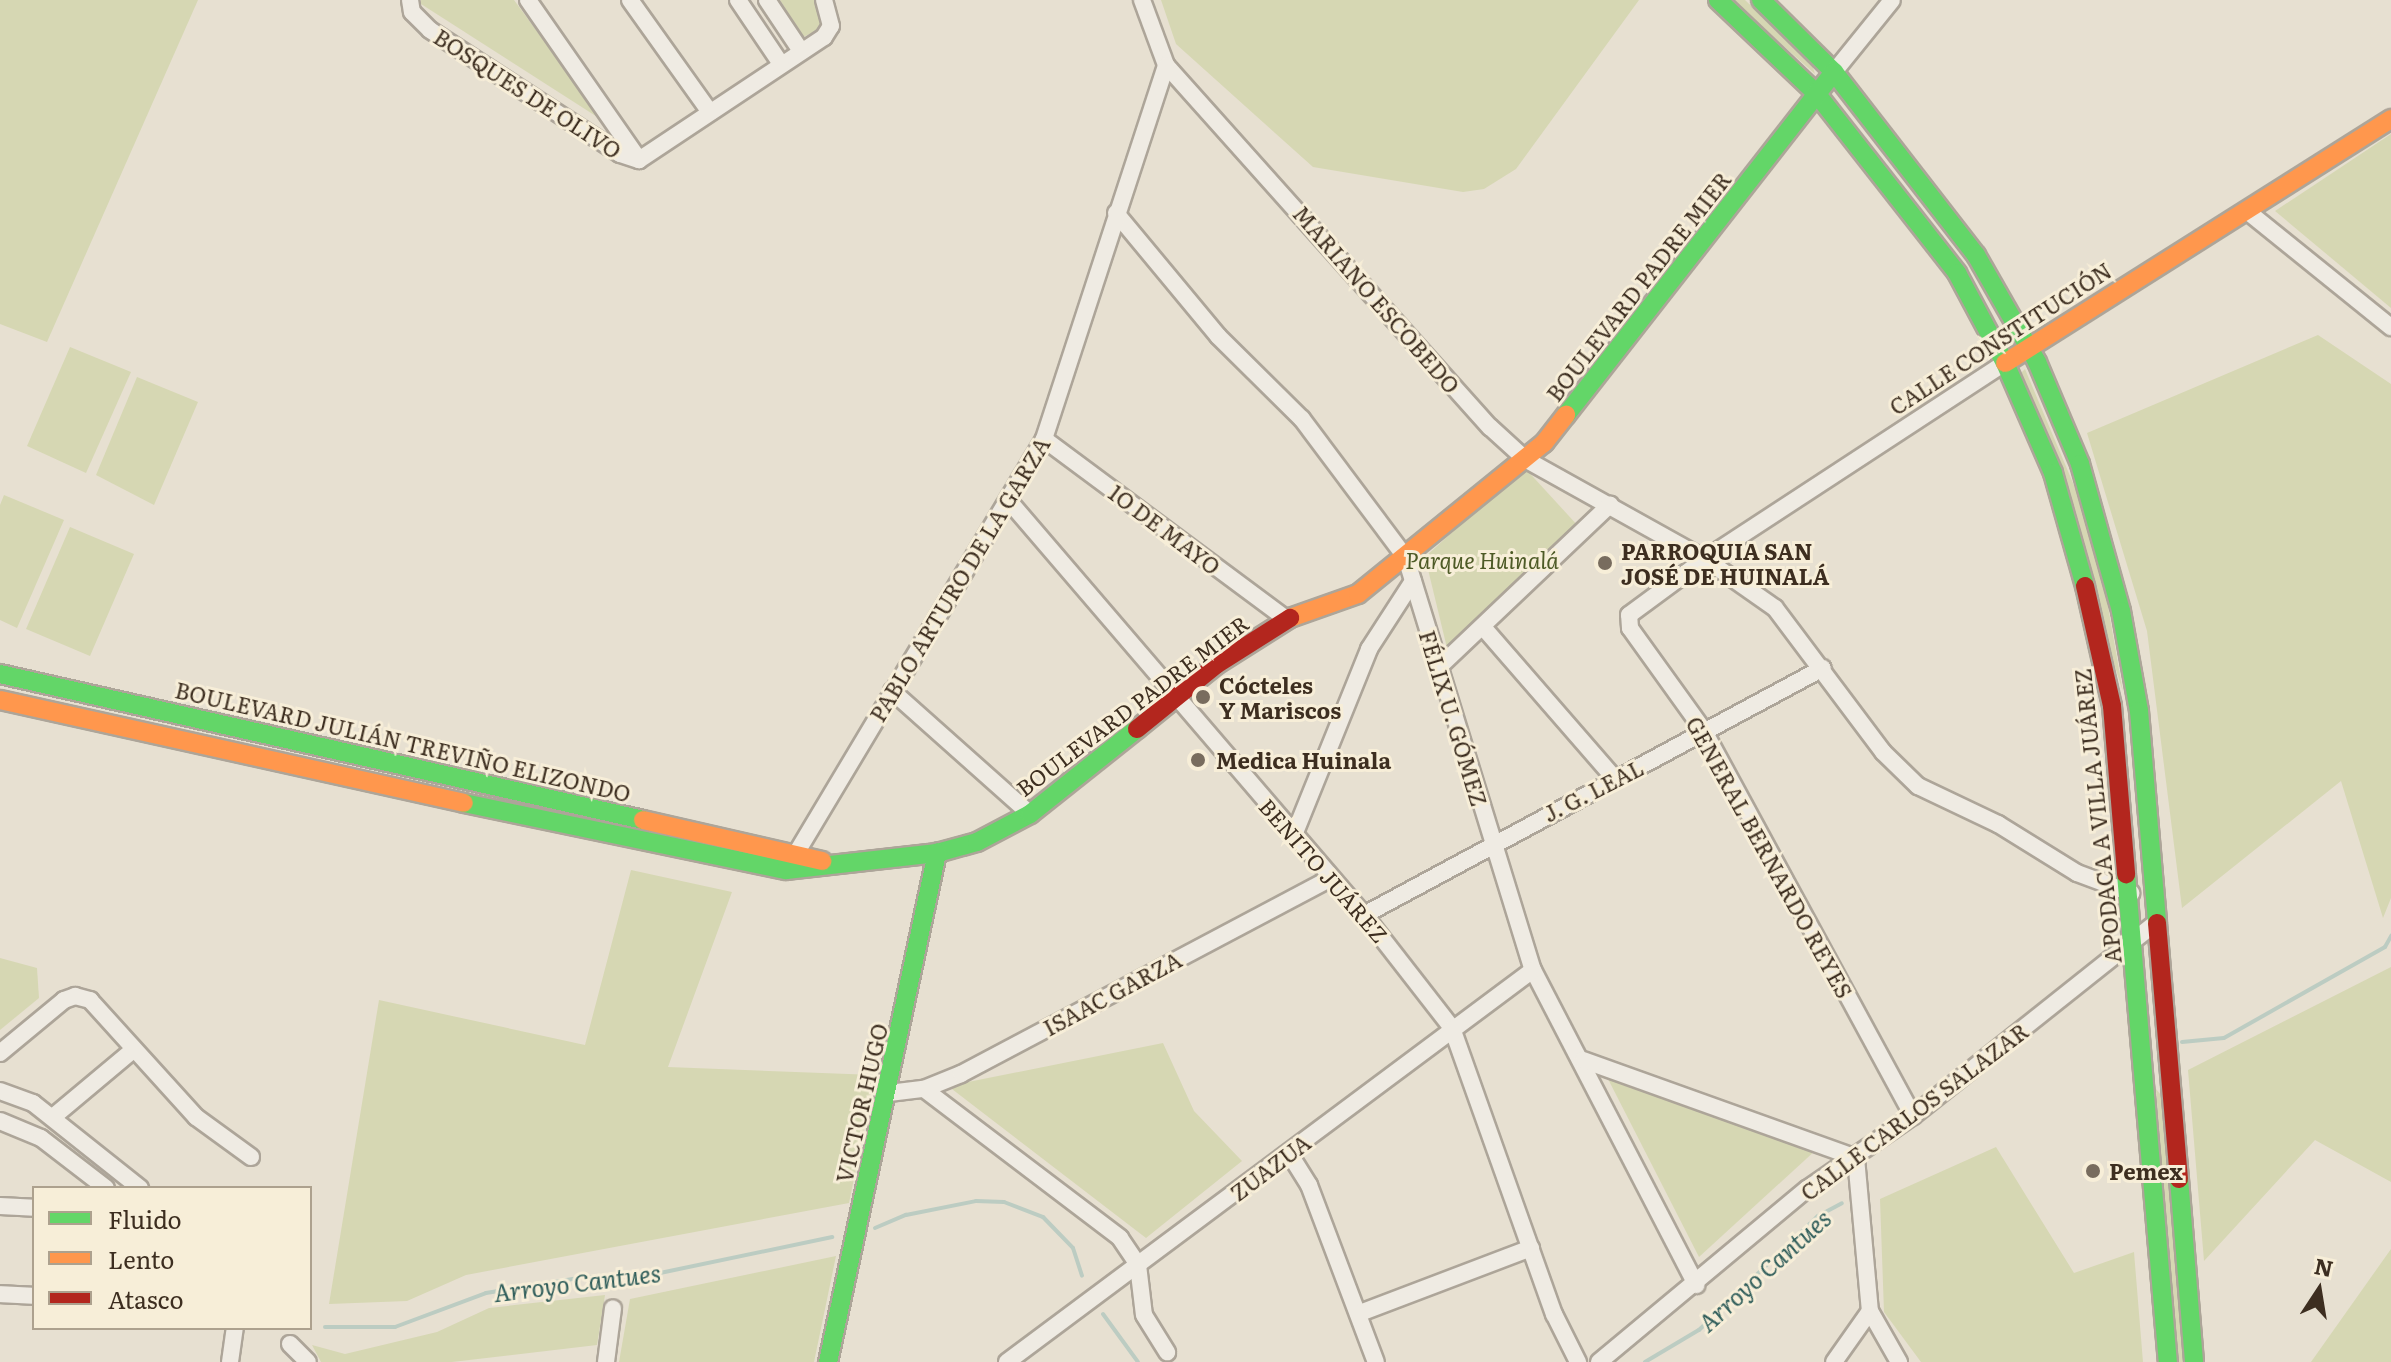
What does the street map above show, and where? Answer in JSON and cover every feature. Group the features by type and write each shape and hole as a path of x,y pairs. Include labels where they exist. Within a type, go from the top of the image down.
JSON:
{"street":[{"name":"BOSQUES DE OLIVO","path":"410,0 412,12 430,30 620,154 639,160 828,33 824,0"},
{"path":"528,0 639,160"},
{"path":"630,0 710,112"},
{"path":"738,0 781,64"},
{"path":"767,0 801,51"},
{"path":"1142,0 1166,65"},
{"name":"APODACA A VILLA JUÁREZ","path":"1718,0 1816,93 1957,273 2005,363 2053,473 2102,648 2131,893 2168,1362"},
{"path":"1761,0 1834,72 1976,255 2029,348 2080,464 2121,611 2139,711 2194,1362"},
{"path":"1834,72 1892,0"},
{"name":"PABLO ARTURO DE LA GARZA","path":"786,870 1044,439 1166,65"},
{"name":"MARIANO ESCOBEDO","path":"1166,65 1455,390 1525,459 1705,559 1775,608 1823,668 1883,752 1918,786 1998,824 2077,873 2131,893"},
{"name":"BOULEVARD PADRE MIER","path":"786,870 937,853 977,842 1030,814 1174,697 1286,619 1358,594 1406,558 1525,459 1560,425 1834,72"},
{"name":"CALLE CONSTITUCIÓN","path":"1638,605 2005,363 2391,119"},
{"path":"2247,211 2391,327"},
{"name":"FÉLIX U. GÓMEZ","path":"1116,213 1218,336 1302,419 1406,558 1533,970 1583,1060 1696,1285"},
{"name":"1O DE MAYO","path":"1044,439 1286,619"},
{"name":"BENITO JUÁREZ","path":"1009,501 1364,915 1452,1028 1531,1248 1578,1362"},
{"path":"1439,667 1610,505"},
{"path":"1294,835 1369,649 1413,581"},
{"name":"GENERAL BERNARDO REYES","path":"1638,605 1629,615 1630,628 1704,731 1913,1116"},
{"path":"1483,627 1615,779"},
{"name":"J. G. LEAL","path":"1364,915 1492,842 1823,668"},
{"name":"BOULEVARD JULIÁN TREVIÑO ELIZONDO","path":"0,674 796,854"},
{"path":"892,691 1030,814"},
{"name":"BOULEVARD JULIÁN TREVIÑO ELIZONDO","path":"0,700 702,859 786,870"},
{"name":"VICTOR HUGO","path":"828,1362 889,1093 937,853"},
{"name":"BOULEVARD PADRE MIER","path":"796,854 828,863"},
{"name":"ISAAC GARZA","path":"889,1093 924,1089 1330,879"},
{"name":"CALLE CARLOS SALAZAR","path":"1599,1362 1696,1285 1807,1189 1857,1164 2157,922"},
{"name":"ZUAZUA","path":"1007,1362 1067,1314 1138,1265 1533,970"},
{"path":"0,1053 75,996 90,1000 132,1051 196,1117 251,1157"},
{"path":"53,1117 132,1051"},
{"path":"1583,1060 1857,1164 1864,1214 1870,1311 1899,1362"},
{"path":"924,1089 1120,1238 1138,1265 1144,1315 1167,1352"},
{"path":"0,1091 14,1093 53,1117 138,1186"},
{"path":"0,1121 41,1138 103,1186"},
{"path":"1289,1153 1309,1185 1376,1362"},
{"path":"0,1206 32,1208"},
{"path":"1360,1313 1531,1248"},
{"path":"0,1294 32,1296"},
{"path":"606,1362 613,1308"},
{"path":"1834,1362 1870,1311"},
{"path":"230,1362 235,1330"},
{"path":"290,1344 308,1362"}],"green space":[{"path":"0,0 198,0 47,342 0,324"},
{"path":"421,0 514,0 602,120 421,4"},
{"path":"780,0 815,0 825,27 803,37"},
{"path":"1161,0 1639,0 1516,169 1484,189 1463,192 1313,167 1176,44"},
{"path":"1732,0 1745,0 1812,64 1815,74"},
{"path":"2391,134 2391,308 2275,211"},
{"path":"2318,335 2391,384 2391,898 2383,918 2341,781 2182,908 2147,631 2087,433"},
{"path":"70,347 131,372 86,473 27,446"},
{"path":"2025,369 2081,502 2107,601 2123,692 2021,373"},
{"path":"137,377 198,402 154,505 96,475"},
{"name":"Parque Huinalá","path":"1524,467 1579,527 1447,648 1425,557"},
{"path":"4,495 64,520 17,628 0,620 0,505"},
{"path":"70,527 134,554 90,656 26,629"},
{"path":"631,870 732,892 668,1067 875,1075 849,1203 466,1275 407,1301 329,1304 379,1000 585,1045"},
{"path":"0,958 37,968 39,998 0,1030"},
{"path":"2391,967 2391,1182 2315,1140 2204,1261 2188,1070"},
{"path":"1163,1043 1194,1111 1242,1161 1146,1238 948,1086"},
{"path":"1607,1077 1817,1149 1699,1257"},
{"path":"2156,1089 2161,1095 2183,1362 2176,1362"},
{"path":"1996,1147 2074,1273 2134,1252 2143,1362 1921,1362 1884,1312 1880,1199"},
{"path":"2391,1249 2391,1362 2311,1362"},
{"path":"836,1256 814,1362 619,1362 630,1299"},
{"path":"605,1295 597,1345 452,1362 321,1362 312,1345 345,1354 437,1332 489,1308"}],"waterway":[{"name":"Arroyo Cantues","path":"2182,1042 2224,1038 2385,947 2391,936"},
{"name":"Arroyo Cantues","path":"875,1228 906,1215 976,1201 1004,1202 1043,1217 1073,1248 1082,1276"},
{"name":"Arroyo Cantues","path":"1645,1362 1699,1330 1818,1216 1842,1203"},
{"name":"Arroyo Cantues","path":"325,1327 395,1327 486,1293 579,1278 660,1273 832,1237"},
{"name":"Arroyo Cantues","path":"1103,1314 1138,1362"}],"traffic: fast":[{"path":"1718,0 1816,93 1957,273 2005,363 2053,473 2085,586"},
{"path":"1761,0 1834,72 1976,255 2037,362 2080,464 2121,611 2139,711 2157,923"},
{"path":"1566,415 1834,72"},
{"path":"0,674 643,820"},
{"path":"464,803 786,870 937,853 977,842 1030,814 1137,729"},
{"path":"828,1362 937,853"},
{"path":"2126,874 2168,1362"},
{"path":"2179,1179 2194,1362"}],"traffic: slow":[{"path":"2005,363 2391,119"},
{"path":"1290,618 1358,594 1544,443 1566,415"},
{"path":"0,700 464,803"},
{"path":"643,820 822,861"}],"traffic: jam":[{"path":"2085,586 2112,706 2126,874"},
{"path":"1137,729 1216,665 1290,618"},
{"path":"2157,923 2179,1179"}],"place":[{"name":"PARROQUIA SAN JOSÉ DE HUINALÁ","path":"1605,563"},
{"name":"Cócteles Y Mariscos","path":"1203,697"},
{"name":"Medica Huinala","path":"1198,760"},
{"name":"Pemex","path":"2093,1171"}]}
